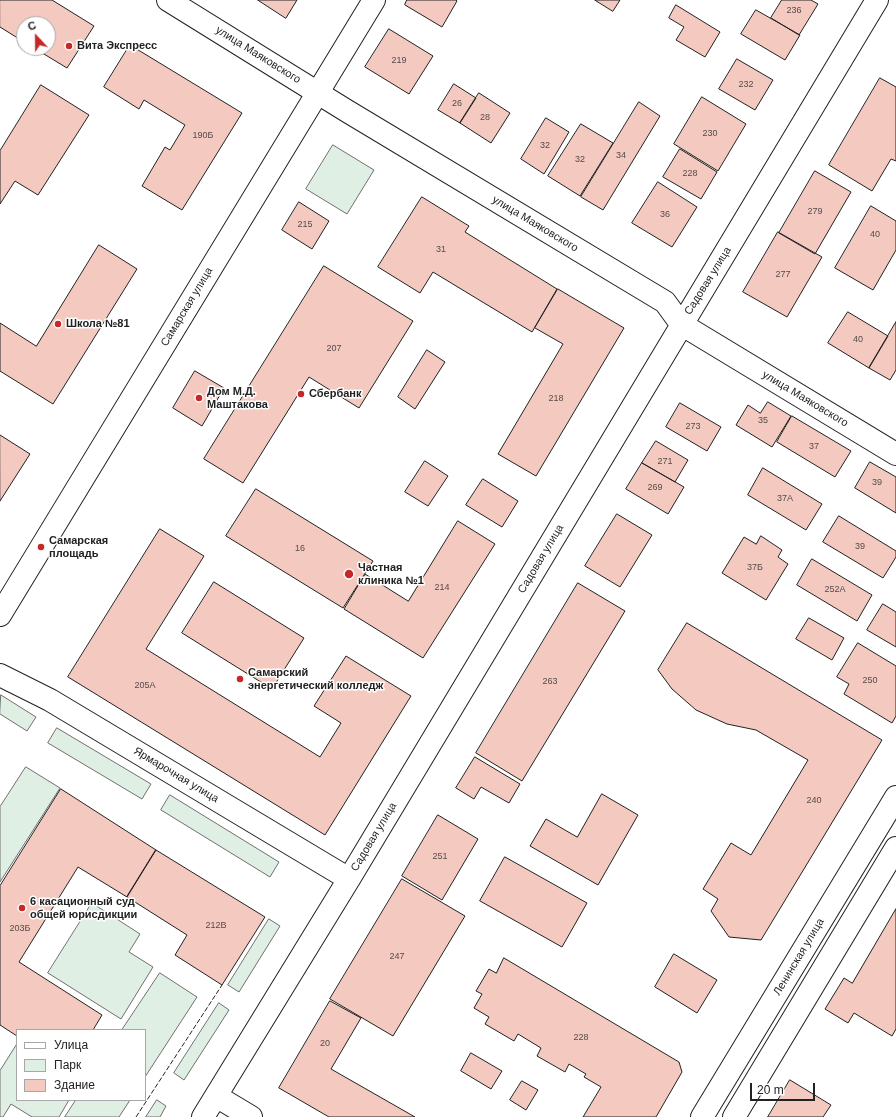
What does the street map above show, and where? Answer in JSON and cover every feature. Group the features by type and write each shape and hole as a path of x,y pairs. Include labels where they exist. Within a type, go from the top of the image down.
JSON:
{"street":[{"name":"улица Маяковского","path":"168,0 665,302 681,324 896,454"},
{"name":"Самарская улица","path":"0,615 374,0"},
{"name":"Садовая улица","path":"203,1117 349,879 673,342 681,324 877,0"},
{"name":"Ярмарочная улица","path":"0,675 50,700 349,879"},
{"name":"Ленинская улица","path":"702,1117 896,797"},
{"path":"734,1117 896,848"},
{"path":"216,1096 251,1117"}],"green space":[{"path":"333,145 374,170 347,214 306,189"},
{"path":"1,695 36,717 27,731 0,714"},
{"path":"57,728 151,784 142,799 48,743"},
{"path":"26,767 60,788 0,882 0,807"},
{"path":"170,795 279,862 270,877 161,810"},
{"path":"92,903 140,934 129,952 153,967 121,1019 48,973"},
{"path":"269,919 280,926 239,992 228,985"},
{"path":"160,973 197,997 146,1075 146,1029 123,1029"},
{"path":"219,1003 229,1010 184,1080 174,1073"},
{"path":"16,1046 16,1101 68,1101 59,1117 32,1117 11,1104 3,1117 0,1117 0,1071"},
{"path":"157,1100 166,1106 160,1117 146,1117"},
{"path":"75,1101 129,1101 119,1117 65,1117"}],"building":[{"path":"0,0 52,0 94,26 67,68 47,56 56,56 56,16 16,16 16,37 0,27"},
{"path":"258,0 297,0 286,18"},
{"path":"407,0 457,1 442,27 405,5"},
{"path":"595,0 620,0 613,11"},
{"path":"782,0 811,0 818,4 799,35 771,18"},
{"path":"676,5 720,32 705,57 676,40 684,27 669,18"},
{"path":"756,10 800,35 785,60 741,34"},
{"path":"389,29 433,56 409,94 365,67"},
{"path":"130,45 242,113 182,210 142,186 165,147 170,150 185,125 144,100 139,109 104,87"},
{"path":"737,59 773,80 755,110 719,89"},
{"path":"880,78 896,87 896,161 891,159 872,191 829,165"},
{"path":"454,84 476,98 460,123 438,110"},
{"path":"41,85 89,115 38,195 15,181 0,204 0,151"},
{"path":"479,93 510,113 491,143 460,123"},
{"path":"702,97 746,124 718,171 674,144"},
{"path":"639,102 660,116 603,210 581,197"},
{"path":"546,118 569,132 544,174 521,159"},
{"path":"581,124 613,143 580,196 548,176"},
{"path":"680,149 717,172 701,199 663,177"},
{"path":"815,171 851,192 815,254 779,233"},
{"path":"658,182 697,207 672,247 632,223"},
{"path":"422,197 469,226 465,232 557,289 532,332 433,272 420,293 378,267"},
{"path":"299,202 329,221 312,249 282,230"},
{"path":"871,206 896,221 896,250 873,290 835,268"},
{"path":"778,232 822,257 787,317 743,292"},
{"path":"99,245 137,269 53,404 0,371 0,323 36,346"},
{"path":"324,266 413,321 359,408 309,377 243,483 204,459"},
{"path":"558,289 624,328 536,476 498,454 563,344 535,328"},
{"path":"848,312 888,336 869,368 828,343"},
{"path":"896,322 896,370 890,380 869,368"},
{"path":"427,350 445,362 415,409 398,397"},
{"name":"Дом М.Д. Маштакова","path":"195,371 224,388 202,426 173,408"},
{"path":"768,402 791,416 772,447 736,425 748,405 760,413"},
{"path":"680,403 721,427 707,451 666,427"},
{"path":"792,416 851,451 835,477 777,442"},
{"path":"0,435 30,454 0,501"},
{"path":"656,441 688,460 675,482 642,463"},
{"path":"425,461 448,476 428,506 405,492"},
{"path":"870,462 896,477 896,513 855,488"},
{"path":"642,463 684,487 668,514 626,489"},
{"path":"763,468 822,504 806,530 748,495"},
{"path":"483,479 518,501 502,527 466,505"},
{"path":"256,489 373,561 343,608 226,536"},
{"path":"617,514 652,535 620,587 585,566"},
{"path":"839,516 896,551 896,557 883,578 823,542"},
{"path":"458,521 495,544 423,658 344,609 365,574 408,601"},
{"path":"160,529 204,556 146,649 320,757 341,723 314,706 346,656 411,696 325,835 68,677"},
{"path":"761,536 782,550 778,557 788,564 766,600 722,573 744,537 756,544"},
{"path":"812,559 872,595 857,621 797,585"},
{"path":"214,582 304,638 272,689 182,633"},
{"path":"578,583 625,611 522,781 476,753"},
{"path":"883,604 896,612 896,647 867,630"},
{"path":"809,618 844,638 832,660 796,639"},
{"path":"687,623 882,740 761,940 729,937 711,911 718,899 703,889 731,843 751,855 808,760 756,730 727,724 696,710 672,689 658,670"},
{"path":"858,643 896,666 896,716 892,723 844,694 849,684 837,677"},
{"path":"475,757 520,784 509,803 481,787 474,799 456,788"},
{"path":"61,789 156,850 127,897 78,867 19,962 102,1015 94,1029 16,1029 16,1035 0,1025 0,886"},
{"path":"602,794 638,815 598,885 530,846 546,819 577,837"},
{"path":"438,815 478,839 442,900 402,876"},
{"path":"156,850 265,917 222,985 175,955 187,935 127,897"},
{"path":"505,857 587,903 562,947 480,901"},
{"path":"402,879 465,916 393,1036 330,999"},
{"path":"896,909 896,1029 892,1036 854,1013 848,1023 825,1009 844,978 852,983"},
{"path":"674,954 717,980 697,1013 655,987"},
{"path":"504,958 679,1062 682,1072 656,1117 583,1117 601,1087 584,1077 586,1074 569,1064 565,1072 537,1056 541,1048 518,1034 514,1041 485,1024 489,1017 474,1008 482,994 476,991 489,969 496,973"},
{"path":"330,1001 361,1018 331,1069 415,1117 329,1117 279,1088"},
{"path":"471,1053 502,1071 491,1089 461,1071"},
{"path":"790,1080 831,1105 823,1117 768,1117"},
{"path":"522,1081 538,1090 526,1110 510,1100"}],"fence":[{"path":"136,1117 222,985"}],"place":[{"name":"Вита Экспресс","path":"69,46"},
{"name":"Школа №81","path":"58,324"},
{"name":"Сбербанк","path":"301,394"},
{"name":"Дом М.Д. Маштакова","path":"199,398"},
{"name":"Самарская площадь","path":"41,547"},
{"name":"Частная клиника №1","path":"349,574"},
{"name":"Самарский энергетический колледж","path":"240,679"},
{"name":"6 касационный суд общей юрисдикции","path":"22,908"}]}
